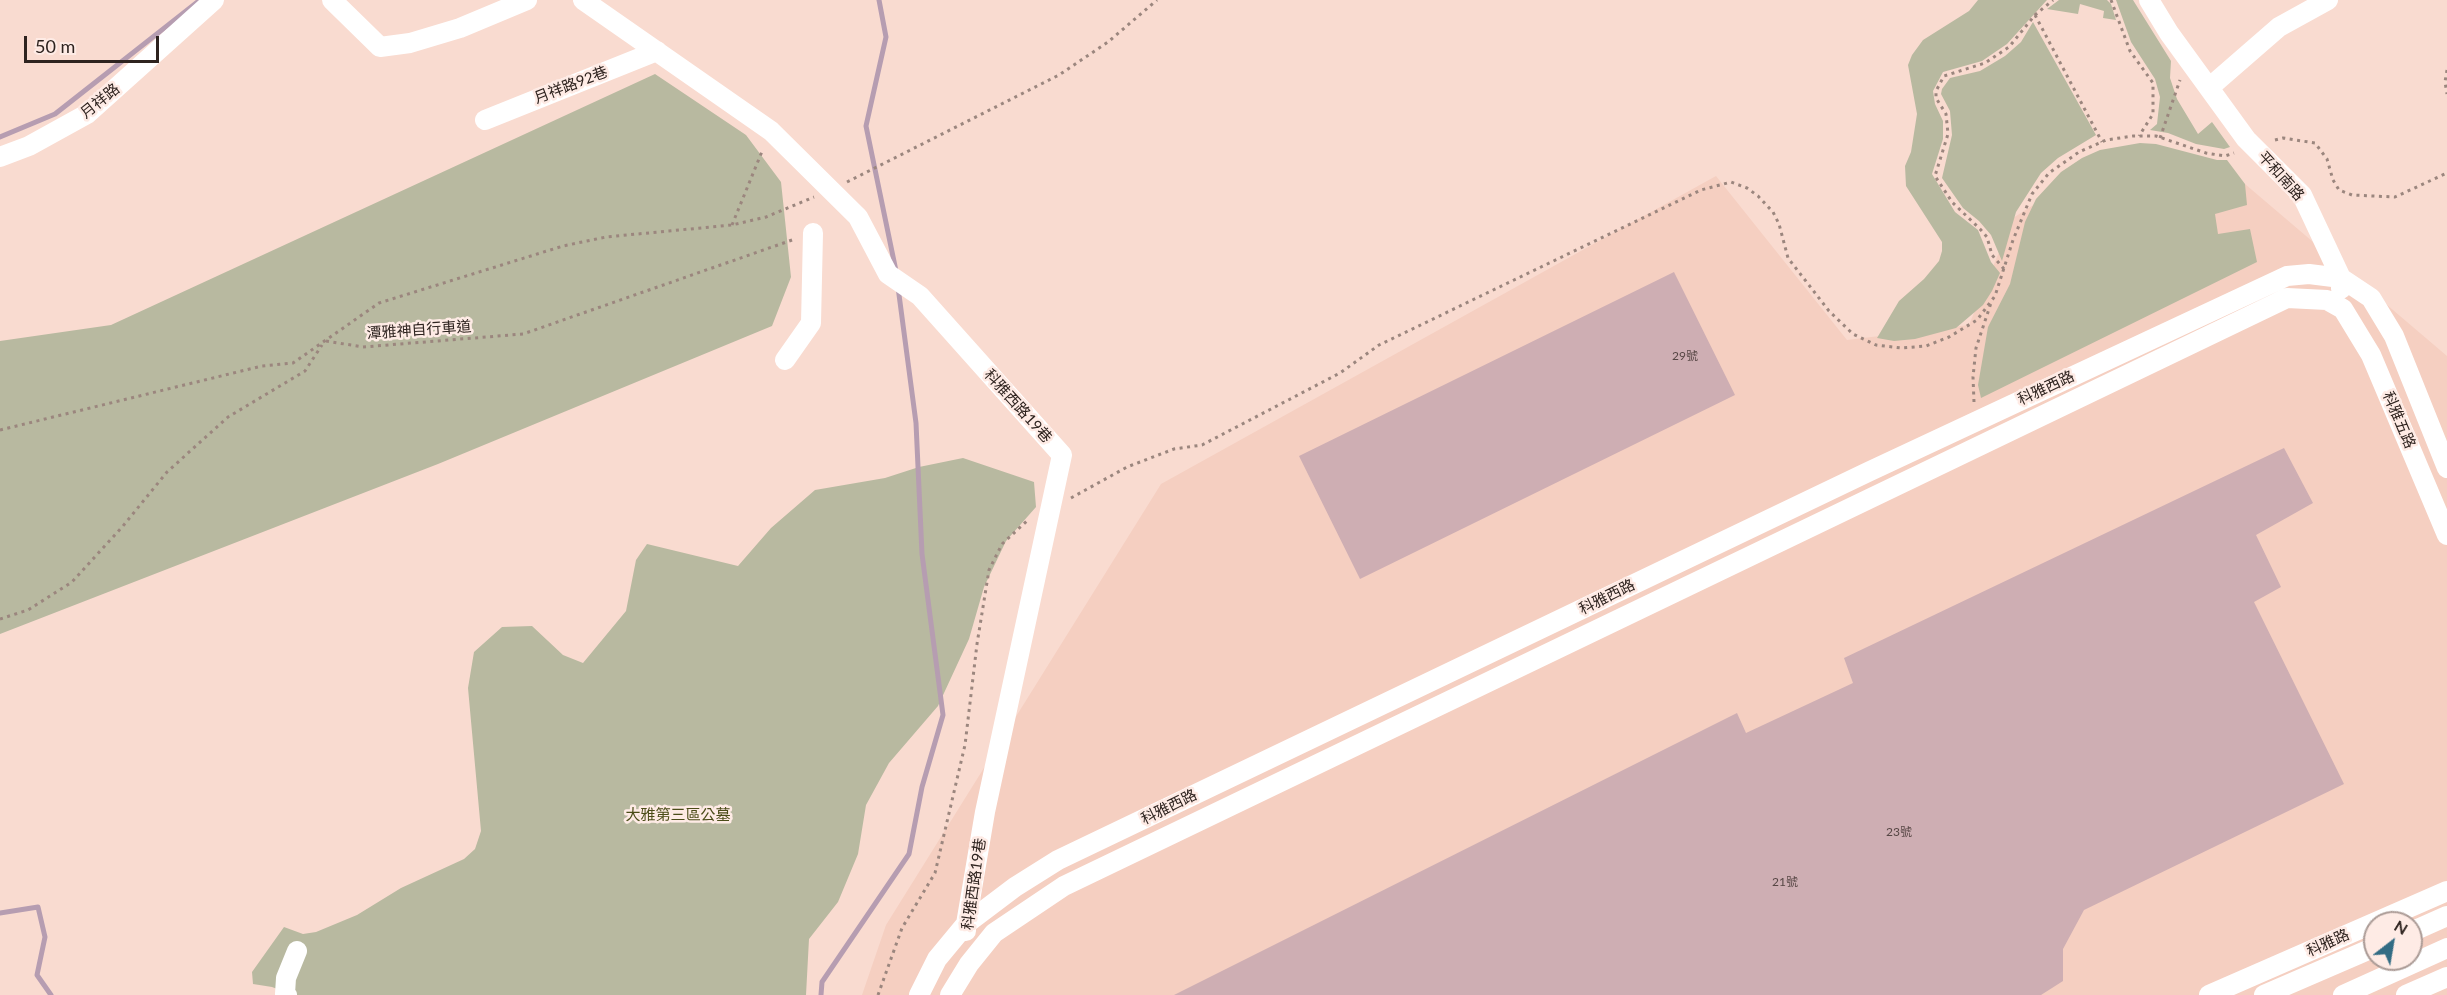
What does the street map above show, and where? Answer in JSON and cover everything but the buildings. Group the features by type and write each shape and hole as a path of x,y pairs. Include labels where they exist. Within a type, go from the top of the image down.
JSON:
{"street":[{"name":"月祥路","path":"0,157 29,146 87,114 214,0"},
{"path":"332,0 380,47 410,43 460,28 527,0"},
{"path":"583,0 657,51"},
{"name":"平和南路","path":"2149,0 2169,33 2253,147 2302,195 2341,278 2343,309"},
{"path":"2210,87 2279,27 2328,0"},
{"name":"月祥路92巷","path":"485,120 657,51"},
{"name":"科雅西路19巷","path":"657,51 771,131 858,217 888,274 920,296 1062,455 985,812 966,924 969,964"},
{"path":"785,360 811,323 813,233"},
{"name":"科雅西路","path":"919,995 937,959 966,924 1015,886 1058,860 1977,420 2287,276 2309,274 2341,278"},
{"name":"科雅五路","path":"2341,278 2371,298 2394,336 2441,438 2447,468"},
{"name":"科雅西路","path":"950,995 969,964 994,933 1064,886 1892,490 2287,298 2328,300 2343,309"},
{"name":"科雅五路","path":"2343,309 2371,355 2447,535"},
{"name":"科雅路","path":"2208,995 2447,891"},
{"path":"2423,927 2447,916"},
{"path":"2343,995 2447,948"},
{"path":"286,995 286,978 297,951"},
{"name":"科雅路","path":"2264,995 2363,952"},
{"path":"2406,995 2447,977"}],"path":[{"path":"839,186 1059,75 1108,42 1157,0"},
{"path":"2004,269 1992,255 1986,237 1952,202 1935,176 1948,134 1946,114 1936,98 1936,91 1944,76 1985,63 2010,47 2035,15 2054,0"},
{"path":"2111,0 2130,51 2153,83 2155,107 2139,136"},
{"path":"2035,15 2102,142"},
{"path":"2447,70 2445,82 2447,94"},
{"path":"2160,138 2180,80"},
{"path":"732,225 771,131"},
{"path":"1977,420 1972,390 1974,364 1981,330 2032,194 2049,173 2079,152 2102,142 2139,136 2160,138 2206,153 2225,156 2283,138 2315,143 2327,159 2333,180 2339,190 2352,195 2395,197 2447,173"},
{"path":"878,995 902,928 935,873 965,745 988,570 1002,544 1030,518 1127,467 1174,449 1202,445 1340,373 1379,345 1701,190 1731,182 1747,188 1765,202 1773,212 1779,224 1788,258 1829,311 1852,334 1876,345 1901,348 1926,346 1949,337 1977,320 1993,299"},
{"path":"0,430 262,366 293,363 379,303 563,246 606,237 732,225 766,217 818,196"},
{"name":"潭雅神自行車道","path":"325,341 363,347 523,334 623,297 813,233"},
{"path":"0,619 28,610 72,582 123,526 167,472 228,417 304,370 325,341"}],"shaded area":[{"path":"2101,162 2245,184 2447,356 2447,995 862,995 886,925 1161,484 1716,176 1847,340 1969,325 2013,218"}],"green space":[{"path":"1978,0 2047,0 2007,44 1982,61 1943,72 1933,91 1935,104 1943,121 1943,139 1932,174 1955,212 1978,230 1991,262 2000,273 1983,305 1956,328 1915,339 1894,341 1877,338 1899,301 1924,279 1939,261 1942,251 1942,242 1906,186 1905,166 1911,152 1917,114 1908,65 1923,40 1969,11"},
{"path":"2059,0 2107,0 2111,4 2116,20 2103,18 2104,11 2080,4 2078,14 2047,9"},
{"path":"2116,0 2133,0 2171,61 2170,78 2177,99 2198,134 2212,122 2230,147 2224,149 2196,144 2168,133 2150,130 2157,124 2160,97 2155,79 2131,42"},
{"path":"2033,22 2096,135 2058,158 2041,173 2016,212 2002,261 1991,235 1963,208 1942,178 1952,135 1950,111 1941,94 1950,78 1980,71 2005,56 2021,42"},
{"path":"655,74 746,135 781,182 791,277 772,326 438,464 0,634 0,341 111,325"},
{"path":"2140,143 2156,144 2217,160 2227,160 2245,184 2247,205 2215,214 2218,234 2250,229 2257,262 1981,398 1978,385 1988,327 2010,284 2025,222 2036,199 2061,172 2082,158 2100,150"},
{"name":"大雅第三區公墓","path":"963,458 1034,482 1036,507 1006,541 984,587 969,639 938,706 889,763 866,805 858,854 838,902 809,939 806,995 293,995 272,987 253,984 252,972 284,927 303,934 316,932 357,915 401,888 464,859 475,849 481,831 468,688 474,652 502,627 532,626 563,655 583,663 626,611 636,560 647,544 738,566 771,528 815,490 885,478 919,467"}],"waterway":[{"path":"0,137 55,114 200,0"},
{"path":"879,0 886,37 866,126 896,271"},
{"path":"821,995 822,982 909,854 922,787 943,715 922,554 916,423 898,287"},
{"path":"0,913 38,907 45,937 37,975 51,995"}]}
